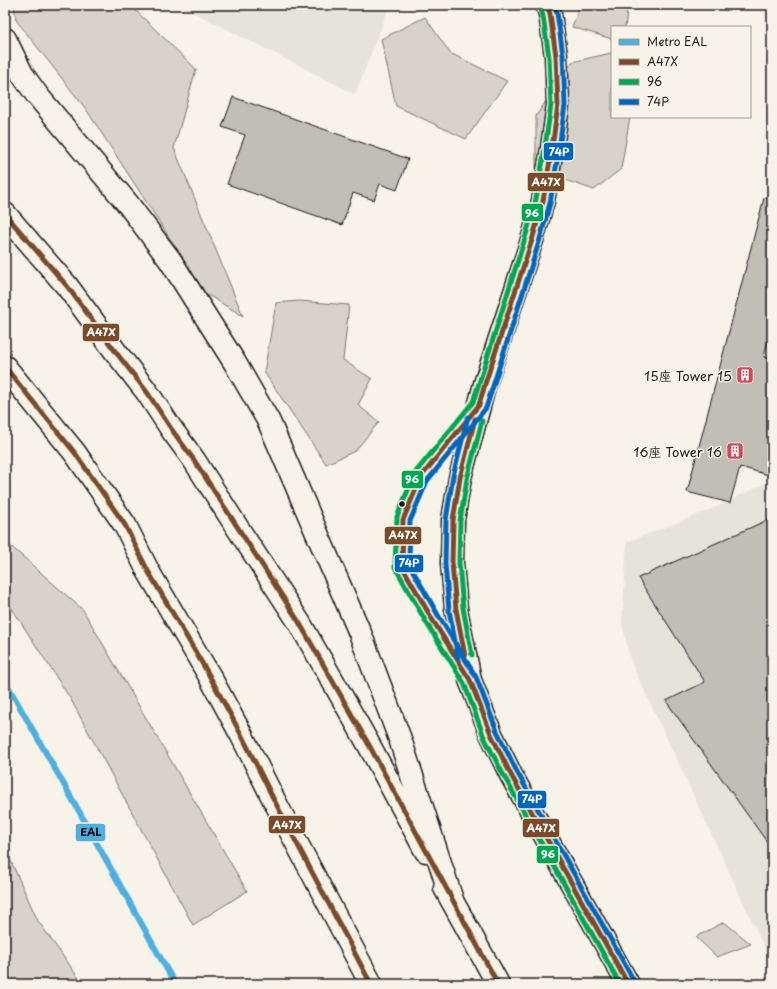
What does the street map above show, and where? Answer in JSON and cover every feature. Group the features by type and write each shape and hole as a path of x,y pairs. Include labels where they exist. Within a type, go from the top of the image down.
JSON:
{"main road":[{"path":"547,5 550,14 556,56 558,105 551,155 543,201 533,237 485,384 460,478 453,520 452,563 456,609 470,680 491,734 511,776 628,984"},
{"path":"5,39 22,74 37,95 108,180 170,260 235,363 269,422 357,626 384,696 400,739 452,900"},
{"path":"5,214 66,286 147,392 194,460 299,622 323,662 498,984"},
{"path":"5,367 75,453 125,525 148,570 209,675 242,736 371,984"}],"shaded area":[{"path":"14,5 130,5 196,69 174,148 243,316 206,294 86,109 16,20"},
{"path":"179,5 390,5 355,94"},
{"path":"580,5 623,5 627,13 625,26 611,26 611,39 572,27"},
{"path":"425,17 450,53 507,81 466,139 396,106 381,39"},
{"path":"611,53 611,118 630,118 621,169 594,190 536,170 536,116 572,62"},
{"path":"299,301 349,305 343,360 372,379 358,405 379,422 355,451 326,464 264,372 276,303"},
{"path":"772,480 772,953 768,955 631,662 622,623 627,542 712,509"},
{"path":"5,541 83,610 247,891 193,925 70,698 5,598"},
{"path":"5,848 38,921 83,984 5,984"},
{"path":"724,922 751,944 717,957 696,937"}],"building":[{"path":"233,97 408,159 397,190 380,184 374,200 353,193 342,225 227,184 245,135 222,127"},
{"path":"764,198 772,199 772,322 764,357 772,359 772,476 740,467 730,503 687,492"},
{"path":"772,518 772,849 666,701 705,682 638,578"}],"metro line":[{"name":"EAL","path":"5,681 175,984"}],"transit line":[{"name":"A47X","path":"547,5 550,14 556,56 558,105 543,201 533,237 479,405 421,477 403,520 402,566 432,619 470,680 491,734 511,775 628,984"},
{"name":"74P","path":"554,5 557,13 563,55 565,105 550,203 486,408 427,481 410,521 409,564 476,677 497,731 517,772 634,981"},
{"name":"96","path":"540,7 543,16 549,57 551,105 536,199 473,402 415,473 397,517 395,567 426,622 464,683 484,737 505,778 620,984"},
{"name":"A47X","path":"5,214 67,286 147,392 194,460 299,622 369,745 498,984"},
{"name":"A47X","path":"5,367 75,453 125,525 148,571 209,675 242,736 371,984"},
{"name":"74P","path":"458,657 449,610 445,564 446,520 453,476 468,417"},
{"name":"A47X","path":"465,656 456,609 452,563 453,520 460,478 475,419"},
{"name":"96","path":"472,655 463,608 459,563 460,521 467,479 482,421"}],"place":[{"name":"15座 Tower 15","path":"745,375"},
{"name":"16座 Tower 16","path":"735,451"}]}
